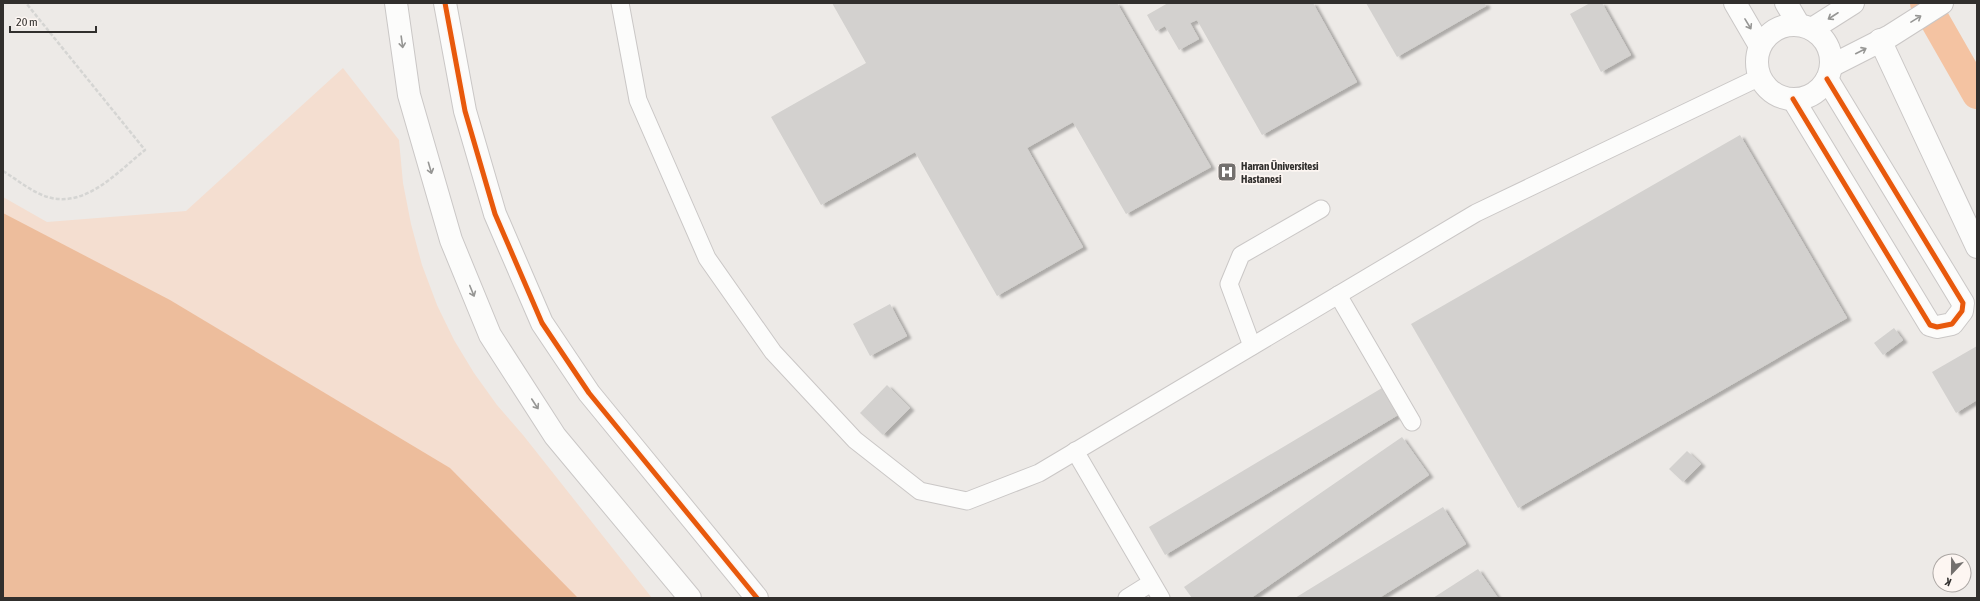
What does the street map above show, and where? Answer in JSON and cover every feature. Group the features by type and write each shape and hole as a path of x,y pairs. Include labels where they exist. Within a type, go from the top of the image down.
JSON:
{"street":[{"path":"396,3 409,95 451,240 490,335 555,436 690,598"},
{"path":"445,3 465,111 495,214 542,323 589,394 757,598"},
{"path":"1735,3 1760,46"},
{"path":"1786,3 1806,27 1823,39 1827,45 1830,51 1829,73 1963,303 1962,311 1952,324 1937,327 1930,325 1793,99"},
{"path":"1853,3 1806,27 1784,26 1770,33 1760,46 1757,61 1760,77 1768,88 1779,96 1793,99 1806,97 1818,90 1829,73 1942,3"},
{"path":"1885,38 1977,247"}],"lane":[{"path":"620,3 638,100 707,258 773,352 855,440 920,491 968,502 1038,473 1476,213 1760,77"},
{"path":"1252,346 1229,284 1241,255 1322,209"},
{"path":"1338,295 1412,422"},
{"path":"1075,451 1161,598"},
{"path":"1127,598 1151,583"}],"path":[{"path":"3,171 43,195 60,199 77,198 98,188 145,150 26,3"}],"shaded area":[{"path":"343,68 399,140 403,183 411,224 422,265 437,305 454,340 474,373 497,405 523,435 652,598 3,598 3,197 47,222 186,211"},
{"path":"3,213 170,300 450,468 578,598 3,598"}],"building":[{"path":"832,3 1117,3 1211,167 1126,214 1073,122 1027,148 1083,247 997,296 915,152 821,205 771,117 866,63"},
{"path":"1168,3 1313,3 1357,82 1262,135 1197,20 1190,23 1199,39 1179,50 1165,26 1156,31 1147,15"},
{"path":"1366,3 1485,3 1486,6 1397,57"},
{"path":"1590,3 1602,3 1631,55 1601,72 1570,14"},
{"path":"1740,135 1847,318 1518,508 1411,324"},
{"path":"890,304 907,336 870,356 853,324"},
{"path":"1894,328 1903,340 1883,355 1874,343"},
{"path":"1977,346 1977,400 1956,413 1932,372"},
{"path":"887,385 910,408 883,435 860,413"},
{"path":"1382,388 1398,415 1165,555 1149,527"},
{"path":"1402,437 1429,475 1251,598 1192,598 1184,587"},
{"path":"1687,451 1701,464 1683,482 1669,469"},
{"path":"1443,507 1466,544 1379,598 1295,598"},
{"path":"1478,569 1498,598 1433,598"}],"waterway":[{"path":"1925,3 1977,94"}],"cycle path":[{"path":"445,3 465,111 495,214 542,323 589,393 757,598"},
{"path":"1793,99 1930,325 1937,327 1952,324 1962,311 1963,303 1827,79"}],"place":[{"name":"Harran Üniversitesi Hastanesi","path":"1227,172"}]}
